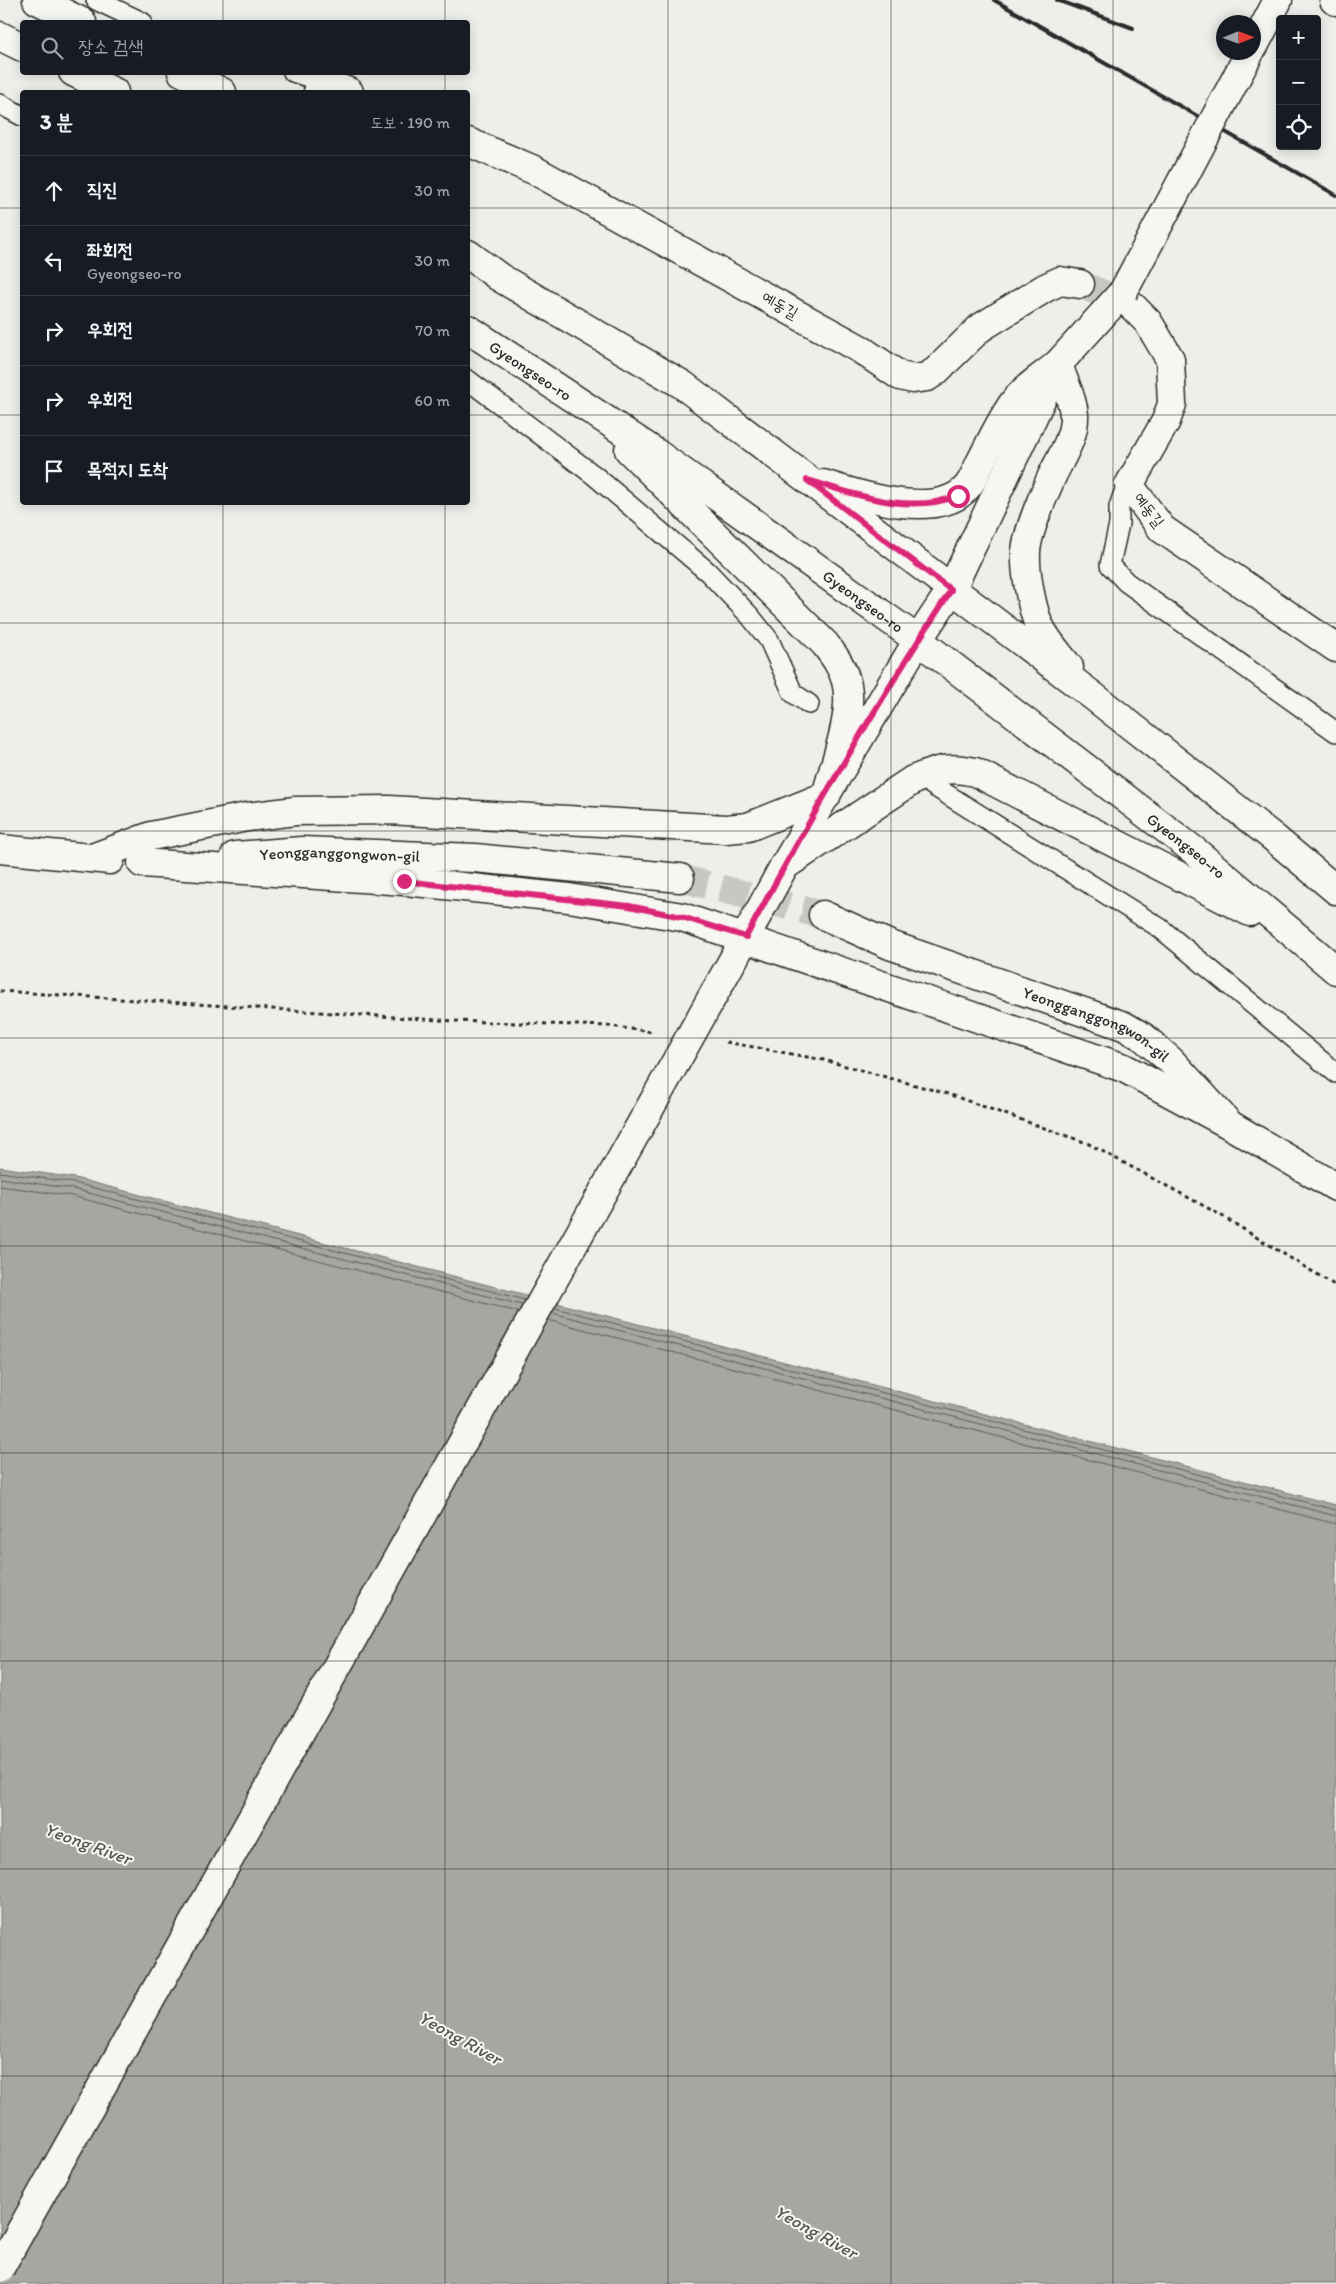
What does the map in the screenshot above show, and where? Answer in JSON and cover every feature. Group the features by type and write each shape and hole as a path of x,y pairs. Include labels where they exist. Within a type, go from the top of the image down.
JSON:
{"street":[{"path":"37,0 78,20"},
{"path":"1261,33 1278,0"},
{"path":"0,36 20,46"},
{"path":"807,480 869,498 903,504 942,502 958,496 968,486 1005,416 1016,400 1128,299 1246,60"},
{"path":"80,75 110,90"},
{"path":"188,75 218,90"},
{"path":"321,87 338,90"},
{"name":"예동길","path":"470,143 542,175 860,349 900,376 906,378 920,378 932,374 980,328 1045,288 1060,281 1080,284"},
{"path":"470,256 499,278 683,385 1093,696 1274,838 1336,890"},
{"name":"예동길","path":"1128,299 1148,322 1170,359 1172,404 1166,421 1129,485 1162,529 1336,648"},
{"name":"Gyeongseo-ro","path":"470,330 656,453 918,640 1196,852 1336,970"},
{"path":"0,2268 740,948 784,866 918,640 951,590 1058,364"},
{"path":"1058,364 1074,414 1073,428 1046,490 1026,552 1029,581 1039,624 1048,641 1093,696"},
{"path":"587,408 825,644 839,662 846,682 848,702 842,736 826,796"},
{"path":"784,866 913,780 934,772 955,768 974,772 1289,932"},
{"path":"92,858 151,836 247,817 295,811 388,810 726,829 748,827 826,796"},
{"name":"Yeongganggongwon-gil","path":"0,849 142,863 302,850 475,858 680,878"},
{"path":"142,863 404,881 569,898 682,917 740,948 1124,1068 1230,1125"},
{"name":"Yeongganggongwon-gil","path":"823,915 890,944 1124,1026 1143,1037 1171,1061 1230,1125 1336,1187"}],"lane":[{"path":"96,0 138,20"},
{"path":"299,75 321,87"},
{"path":"0,104 20,115"},
{"path":"470,382 595,476 708,572 750,616 769,640 792,693 809,704"},
{"path":"1129,485 1119,507 1120,524 1110,565 1113,570 1336,732"},
{"path":"932,785 1160,928 1336,1073"}],"water":[{"name":"Yeong River","path":"0,1167 75,1178 1336,1505 1336,2284 0,2284"}],"tunnel":[{"path":"1080,284 1133,307"},
{"path":"680,878 823,915"}],"railway":[{"path":"994,0 1336,195"},
{"path":"1057,0 1133,28"}],"route":[{"path":"404,881 629,906 682,917 746,937 784,866 840,771 918,640 951,590 807,480 883,502 903,504 942,502 958,496"}]}
